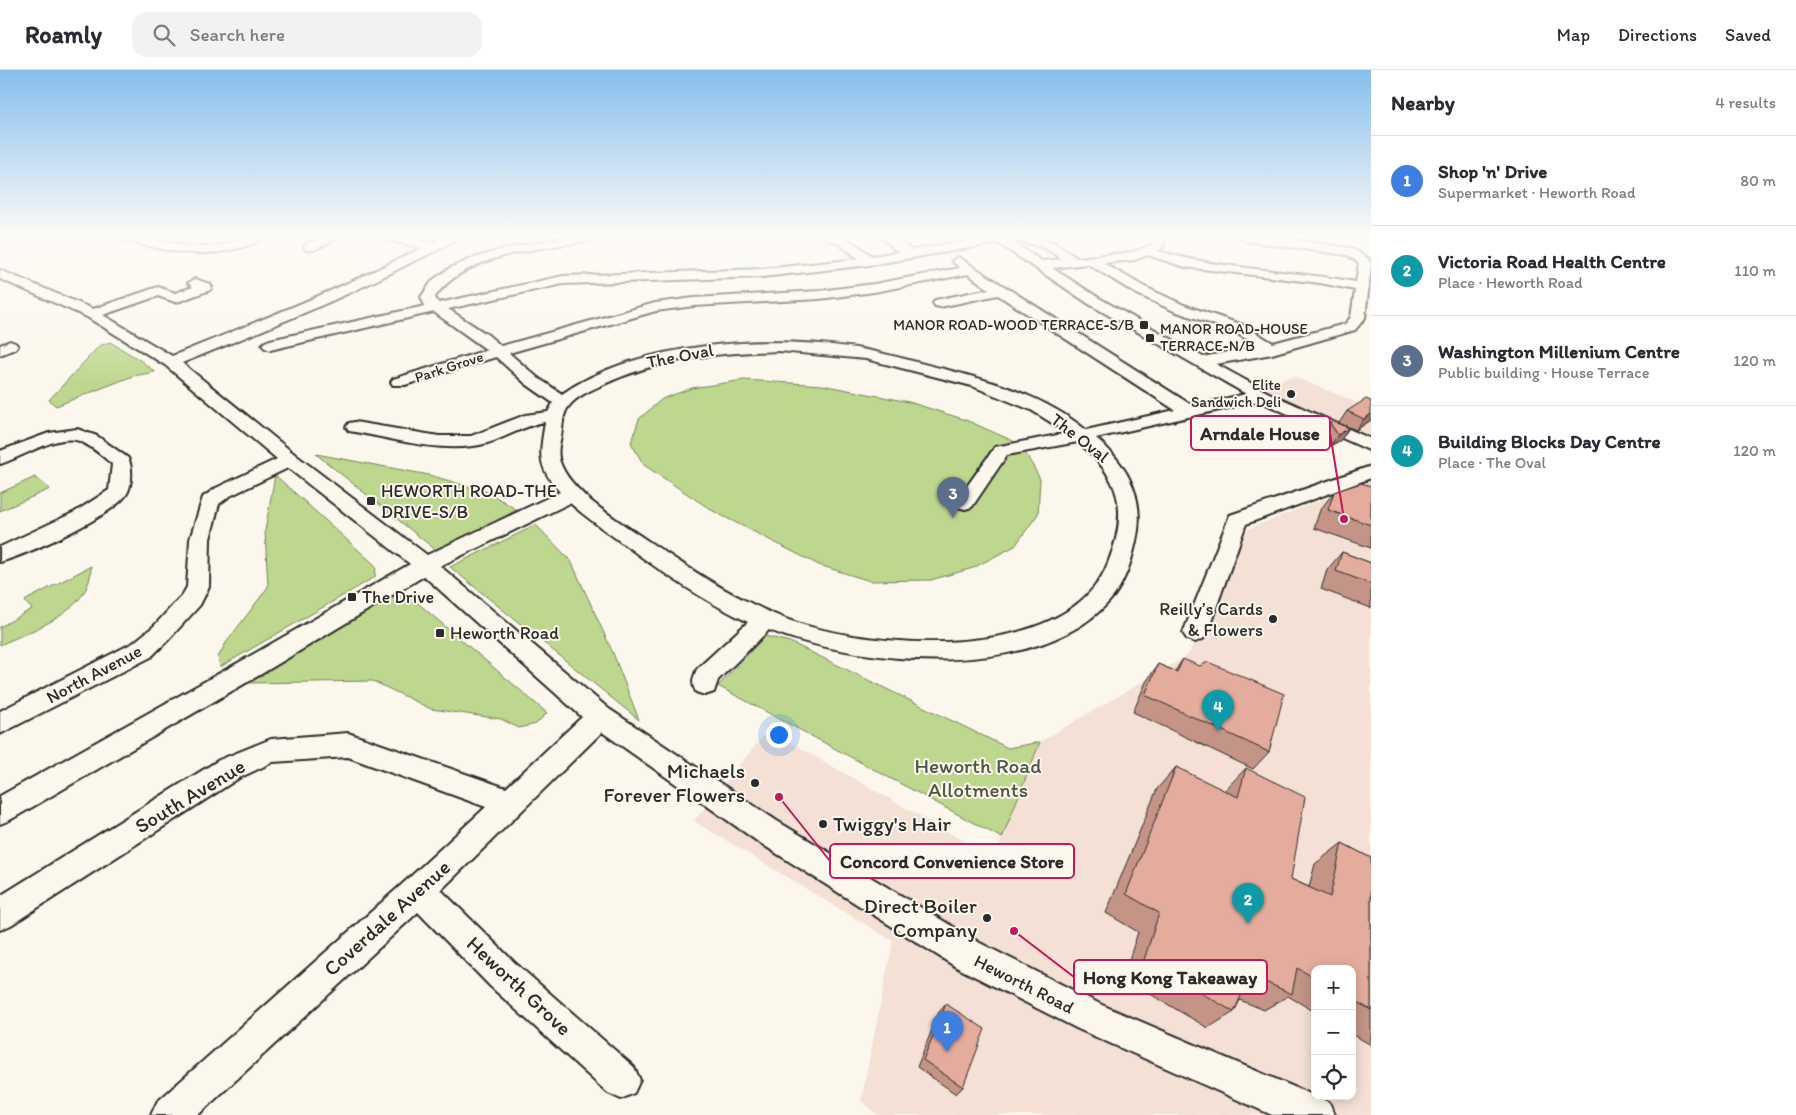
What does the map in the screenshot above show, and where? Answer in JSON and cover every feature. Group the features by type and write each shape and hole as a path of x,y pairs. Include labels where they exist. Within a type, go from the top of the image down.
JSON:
{"street":[{"name":"Heworth Road","path":"29,286 92,314 171,362 290,460 425,564 600,717 767,831 968,955 1090,1018 1316,1115"},
{"path":"92,314 158,291 175,298 206,287 203,286"},
{"path":"171,362 292,313 351,286"},
{"path":"355,427 439,441 473,440 559,409 499,351 429,302 430,294 437,286"},
{"path":"270,345 537,286"},
{"name":"Park Grove","path":"399,382 635,311 655,307 694,302 819,295 886,286"},
{"path":"993,286 1190,412"},
{"path":"1070,286 1261,396 1371,446"},
{"path":"1132,286 1179,308 1238,328 1272,349"},
{"path":"1201,362 1297,344 1350,327 1358,318 1362,287 1356,286"},
{"path":"940,303 1000,291"},
{"path":"292,313 319,323 341,328"},
{"name":"The Oval","path":"779,346 856,353 986,384 1019,396 1051,414 1082,436 1113,464 1130,497 1131,518 1126,541 1114,576 1104,592 1081,614 1044,633 1008,645 970,649 920,650 882,648 844,642 802,633 738,606 663,562 604,520 572,494 551,465 549,450 559,409 577,392 608,376 656,358 716,348 779,346"},
{"path":"965,503 1001,451 1082,436 1261,396"},
{"path":"0,458 55,438 74,435 85,436 121,462 119,490 114,497 88,513 0,555"},
{"name":"North Avenue","path":"0,723 142,650 162,632 192,599 198,587 200,539 210,502 223,492 290,460"},
{"path":"1195,633 1237,520 1371,472"},
{"path":"0,811 254,666 425,564 572,494"},
{"path":"705,685 706,676 766,619"},
{"name":"Coverdale Avenue","path":"170,1115 419,890 600,717"},
{"name":"South Avenue","path":"0,914 229,769 271,752 348,745 511,803"},
{"name":"Heworth Grove","path":"419,890 502,974 620,1080"}],"shaded area":[{"path":"1294,377 1371,408 1371,446 1255,385"},
{"path":"1371,480 1371,1115 878,1115 861,1101 893,941 694,821 768,730 994,858 1040,742 1188,655 1248,529"}],"green space":[{"path":"110,342 140,360 155,372 133,376 56,406 49,400 99,346"},
{"path":"744,380 822,385 909,402 966,420 1013,441 1027,455 1040,479 1038,514 1015,546 973,568 931,580 870,581 819,565 713,511 644,465 631,443 639,419 662,399 692,388"},
{"path":"316,454 429,475 488,492 517,510 437,551"},
{"path":"275,475 376,566 375,577 220,667 218,657 226,643 268,587 265,531"},
{"path":"35,477 50,489 0,511 0,493"},
{"path":"536,525 571,561 613,653 639,720 450,567"},
{"path":"91,566 89,582 82,596 72,607 44,625 0,645 0,627 32,609 25,602 26,600"},
{"path":"406,593 547,713 536,724 519,728 501,719 431,709 373,681 249,683 390,597"},
{"name":"Heworth Road Allotments","path":"765,636 790,642 1008,748 1040,742 1002,838 718,686"}],"building":[{"path":"1366,399 1371,401 1371,414 1364,419 1347,411"},
{"path":"1333,421 1349,428 1338,435 1330,423"},
{"path":"1361,483 1371,486 1371,525 1328,510 1334,492"},
{"path":"1342,552 1371,563 1371,584 1336,571"},
{"path":"1183,659 1200,666 1208,662 1284,694 1269,752 1145,695 1158,664 1177,672"},
{"path":"1176,767 1238,797 1246,768 1305,797 1291,879 1330,897 1342,843 1371,858 1371,1010 1356,1001 1356,965 1311,965 1311,976 1297,968 1292,994 1250,975 1234,1012 1144,960 1159,913 1126,894"},
{"path":"946,1004 985,1029 963,1087 923,1060"}],"place":[{"name":"MANOR ROAD-WOOD TERRACE-S/B","path":"1144,325"},
{"name":"MANOR ROAD-HOUSE TERRACE-N/B","path":"1150,338"},
{"name":"Elite Sandwich Deli","path":"1291,394"},
{"name":"HEWORTH ROAD-THE DRIVE-S/B","path":"371,501"},
{"name":"Washington Millenium Centre","path":"953,518"},
{"name":"Arndale House","path":"1344,519"},
{"name":"The Drive","path":"352,597"},
{"name":"Reilly’s Cards & Flowers","path":"1273,619"},
{"name":"Heworth Road","path":"440,633"},
{"name":"Building Blocks Day Centre","path":"1218,731"},
{"name":"Michaels Forever Flowers","path":"755,783"},
{"name":"Concord Convenience Store","path":"779,797"},
{"name":"Twiggy's Hair","path":"823,824"},
{"name":"Direct Boiler Company","path":"987,918"},
{"name":"Victoria Road Health Centre","path":"1248,924"},
{"name":"Hong Kong Takeaway","path":"1014,931"},
{"name":"Shop 'n' Drive","path":"947,1052"}]}
